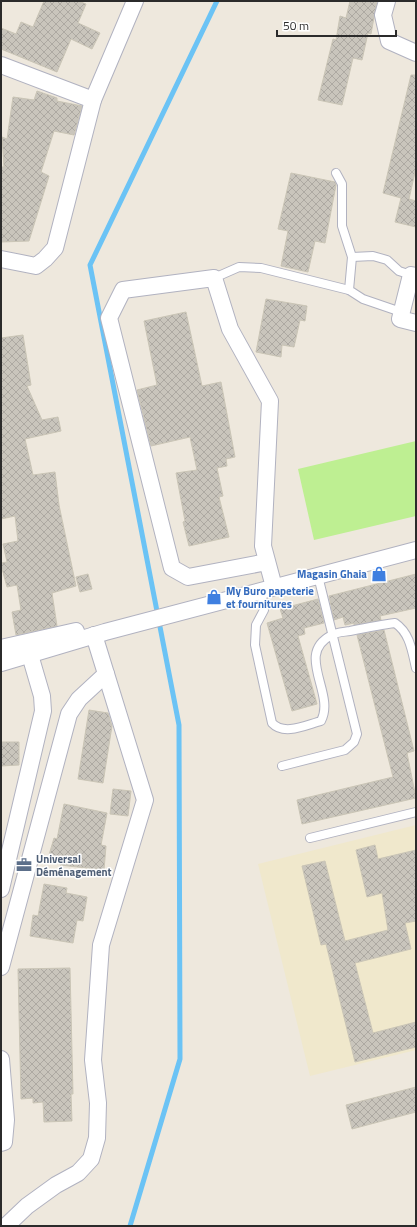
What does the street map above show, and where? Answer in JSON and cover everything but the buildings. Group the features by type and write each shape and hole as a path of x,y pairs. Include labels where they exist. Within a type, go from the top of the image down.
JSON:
{"street":[{"path":"1,259 36,266 55,248 93,100 135,1"},
{"path":"387,1 383,15 389,41 416,53"},
{"path":"1,65 93,100"},
{"path":"414,276 400,319 416,323"},
{"path":"267,562 188,577 172,568 109,318 123,290 214,278 230,329 270,401 263,546 267,562 267,589"},
{"path":"1,664 99,633 416,550"},
{"path":"1,648 77,630 99,633"},
{"path":"12,1224 56,1185 78,1173 91,1159 97,1138 98,1104 93,1060 101,945 145,800 106,674 99,633"},
{"path":"1,889 43,711 42,696 30,655"},
{"path":"1,967 69,714 79,699 106,674"},
{"path":"1,1059 6,1120 4,1142 1,1143"}],"lane":[{"path":"336,173 342,184 342,226 352,257 349,290"},
{"path":"352,257 373,256 387,260 399,271 414,276"},
{"path":"214,278 240,267 261,268 349,290 363,299 402,312"},
{"path":"282,766 346,750 354,742 357,734 318,576"},
{"path":"267,589 264,610 256,625 255,645 272,723 277,728 284,730 321,721 325,715 326,704 315,662 315,652 319,646 332,634 395,623 402,627 407,635 416,668"},
{"path":"310,838 416,812"}],"shaded area":[{"path":"416,825 416,1050 310,1076 258,864"}],"green space":[{"path":"416,441 416,516 314,540 298,469"}],"waterway":[{"path":"130,1226 180,1059 179,725 90,265 217,1"}],"place":[{"name":"Magasin Ghaia","path":"379,574"},
{"name":"My Buro papeterie et fournitures","path":"214,597"},
{"name":"Universal Déménagement","path":"24,865"}]}
